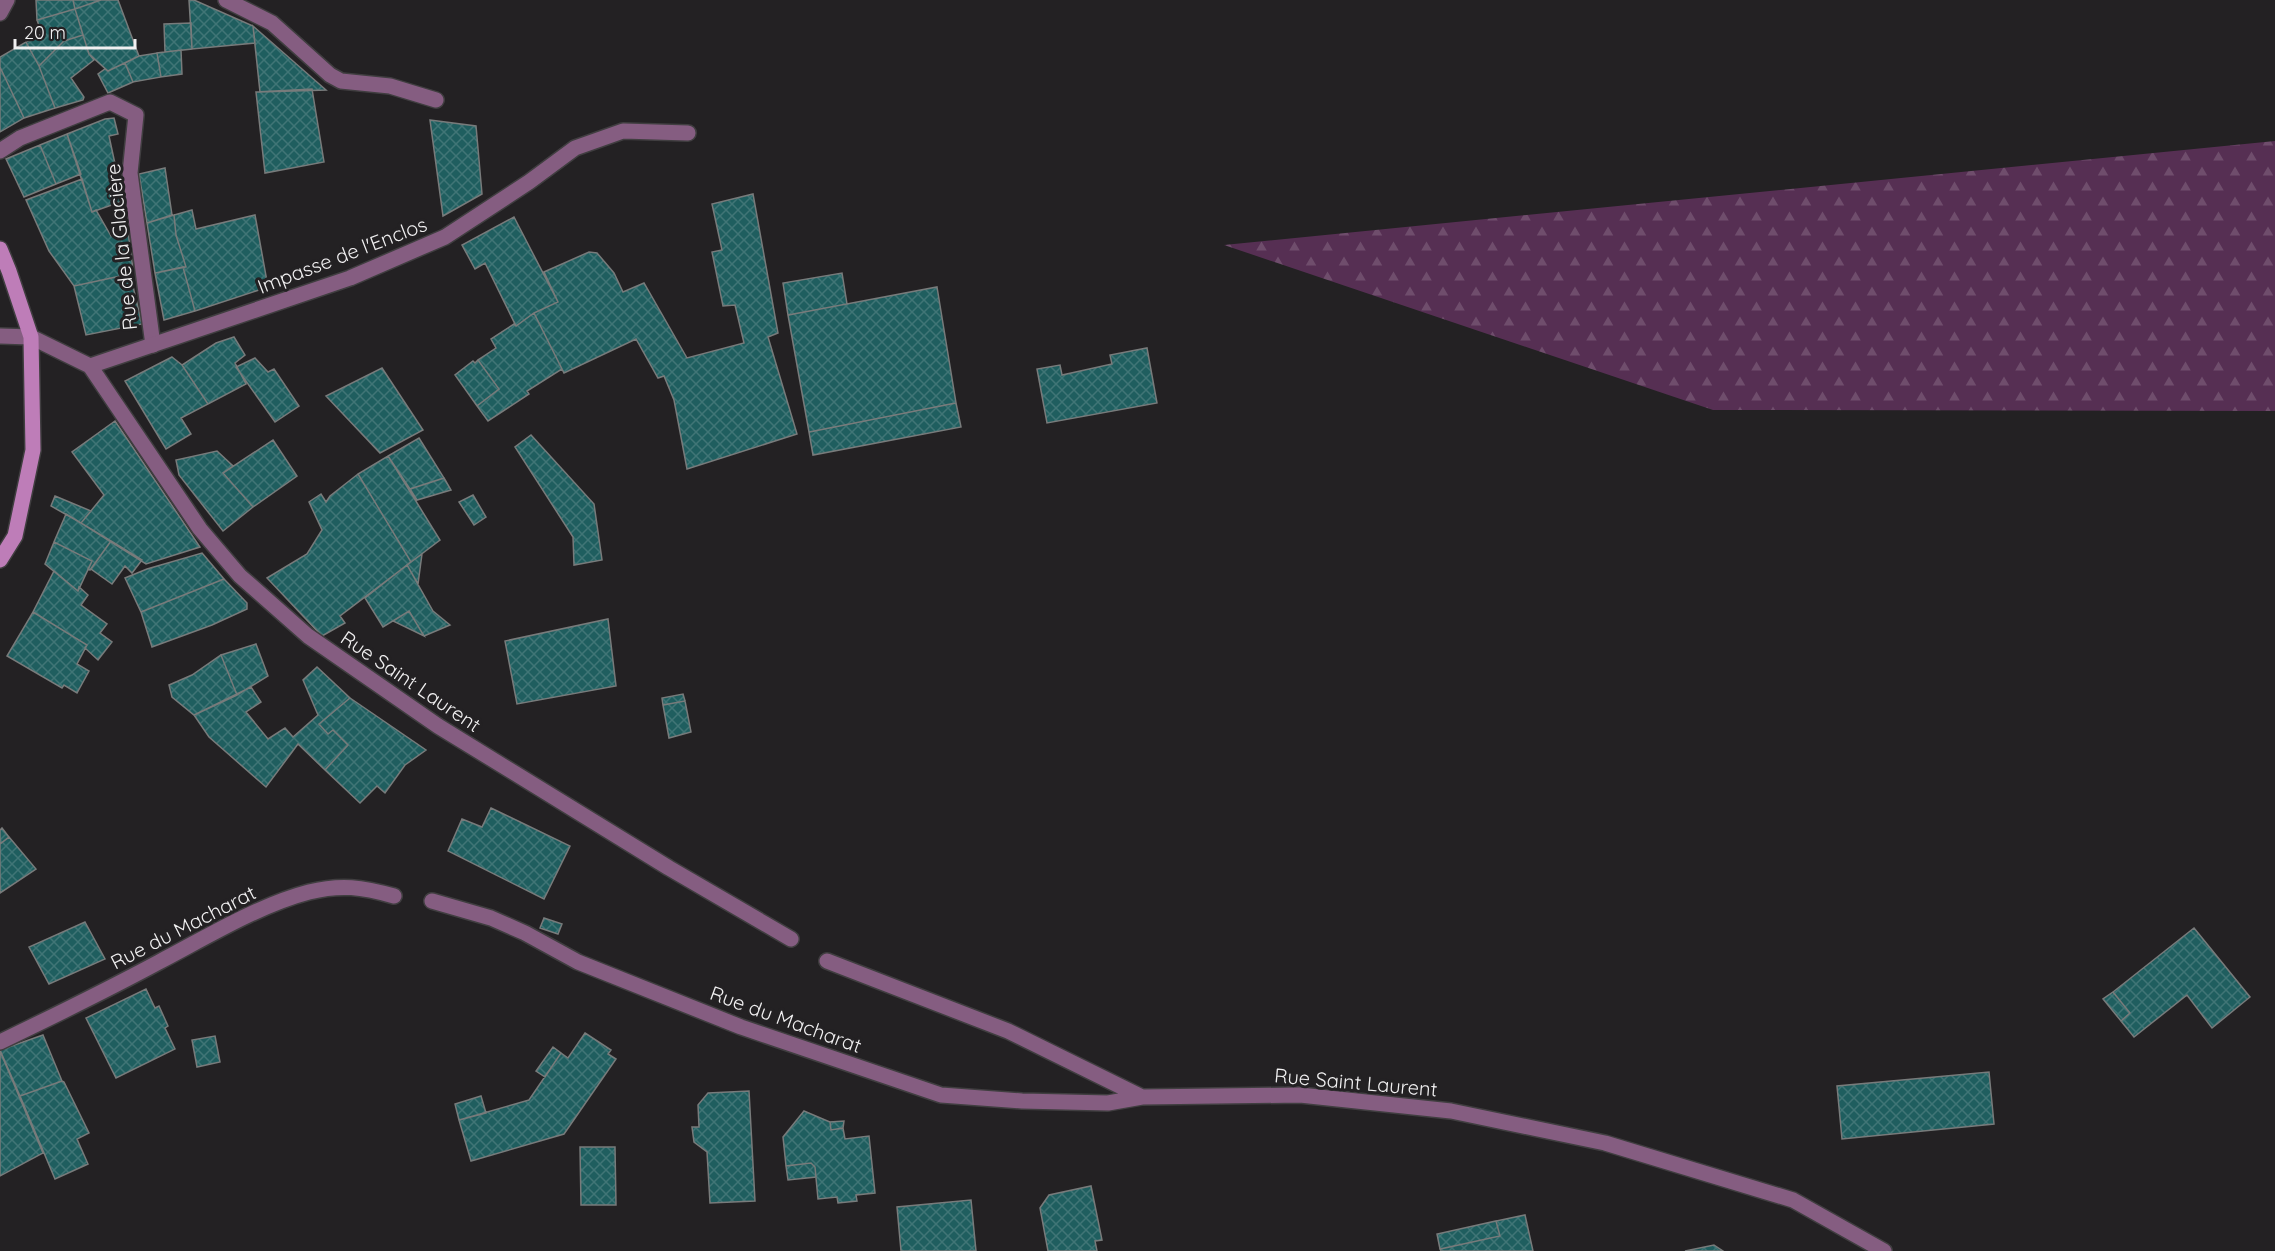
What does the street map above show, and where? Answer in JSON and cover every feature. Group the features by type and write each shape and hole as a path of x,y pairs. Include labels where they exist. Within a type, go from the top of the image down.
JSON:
{"main road":[{"path":"0,249 31,337 33,450 15,536 0,560"}],"street":[{"path":"0,13 7,0"},
{"path":"225,0 272,23 330,75 341,81 390,86 436,100"},
{"name":"Rue de la Glacière","path":"0,151 20,138 110,102 136,115 130,173 153,345"},
{"name":"Impasse de l'Enclos","path":"90,366 350,278 445,237 575,148 623,131 688,133"},
{"path":"0,336 31,337 90,366"},
{"name":"Rue Saint Laurent","path":"90,366 200,529 240,576 308,636 438,726 669,868 791,939"},
{"name":"Rue du Macharat","path":"0,1042 101,993 214,932 273,905 308,893 333,888 363,887 394,896"},
{"name":"Rue du Macharat","path":"432,901 491,918 525,933 578,962 741,1028 941,1095 1022,1101 1108,1103 1142,1097"},
{"name":"Rue Saint Laurent","path":"827,961 1008,1031 1142,1097 1300,1095 1451,1111 1605,1143 1793,1200 1884,1251"}],"green space":[{"path":"2275,141 2275,411 1713,410 1224,245"}],"building":[{"path":"36,0 73,0 75,9 37,20"},
{"path":"73,0 101,0 75,9"},
{"path":"101,0 118,0 139,56 108,71 89,54 75,9"},
{"path":"189,0 194,0 253,26 255,43 192,49"},
{"path":"75,9 83,35 64,41 39,66 26,42 42,34 37,20"},
{"path":"191,23 192,49 165,52 164,24"},
{"path":"253,26 326,90 260,92"},
{"path":"83,35 89,54 94,60 71,78 84,97 83,100 55,108 39,66 64,41"},
{"path":"26,42 39,66 55,108 24,118 0,67 0,57"},
{"path":"181,50 182,74 161,77 157,53"},
{"path":"157,53 161,77 133,82 125,63 139,56"},
{"path":"125,63 133,82 108,93 98,74 105,69 108,71"},
{"path":"0,67 24,118 0,132"},
{"path":"312,89 324,162 265,173 256,92"},
{"path":"114,118 118,134 109,136 123,201 92,212 67,134 105,119"},
{"path":"430,120 476,126 482,194 443,216"},
{"path":"67,134 81,174 56,184 40,145"},
{"path":"40,145 56,184 24,197 6,159"},
{"path":"165,168 172,215 147,223 139,174"},
{"path":"82,179 92,212 96,210 111,236 128,232 133,269 130,274 74,286 49,251 26,200"},
{"path":"753,194 778,333 768,337 797,434 687,469 674,400 664,376 658,378 636,339 564,373 534,313 558,302 544,272 589,252 597,253 614,273 623,292 644,283 687,358 744,343 735,305 723,306 712,252 722,250 712,204"},
{"path":"192,210 196,229 255,215 268,287 195,311 183,267 186,267 176,235 174,215"},
{"path":"174,215 176,235 186,267 155,273 147,223"},
{"path":"514,217 558,302 534,313 516,326 485,263 475,269 462,245"},
{"path":"183,267 195,311 164,320 155,273"},
{"path":"842,273 847,304 788,315 783,283"},
{"path":"130,274 142,324 86,335 74,286"},
{"path":"937,287 956,403 809,432 788,315"},
{"path":"534,313 562,369 527,391 529,394 488,421 477,406 499,389 478,360 496,348 491,339 514,324 516,326"},
{"path":"234,337 245,355 235,363 246,384 208,404 182,365 216,343"},
{"path":"1147,348 1157,403 1047,423 1037,369 1060,365 1062,375 1112,364 1110,355"},
{"path":"172,357 182,365 208,404 181,418 191,434 166,449 125,381"},
{"path":"255,358 268,372 274,369 299,406 275,422 236,367"},
{"path":"478,360 499,389 477,406 455,375 473,361 475,363"},
{"path":"382,368 423,430 380,453 326,396"},
{"path":"956,403 961,427 813,455 809,432"},
{"path":"115,421 200,547 146,564 81,523 104,495 72,452"},
{"path":"531,435 594,504 602,560 574,565 573,537 515,447"},
{"path":"419,438 444,478 410,489 388,456"},
{"path":"273,440 297,476 253,507 223,473"},
{"path":"217,451 233,466 223,473 253,507 223,531 179,475 176,460"},
{"path":"388,456 440,540 411,562 358,474"},
{"path":"358,474 411,562 340,616 345,623 322,636 267,578 307,554 322,530 309,502 321,494 326,502 330,496"},
{"path":"444,478 451,490 417,500 410,489"},
{"path":"473,495 486,517 474,525 459,502"},
{"path":"55,496 91,511 81,523 51,506"},
{"path":"66,514 111,541 90,570 88,569 92,561 54,542"},
{"path":"111,541 142,560 132,573 125,566 112,584 91,569"},
{"path":"54,542 92,561 78,591 45,564"},
{"path":"202,553 224,579 141,612 125,578"},
{"path":"422,554 418,584 407,565"},
{"path":"407,565 433,611 450,625 424,636 409,611 383,627 365,598"},
{"path":"54,571 78,591 79,587 88,595 81,605 107,624 100,633 112,642 98,660 85,648 87,645 33,612"},
{"path":"224,579 247,603 247,609 212,625 152,647 141,612"},
{"path":"409,611 424,636 393,621"},
{"path":"33,612 87,645 77,664 89,671 77,693 64,685 62,688 7,656"},
{"path":"608,619 616,686 517,704 505,641"},
{"path":"256,644 268,676 237,695 221,655"},
{"path":"221,655 237,695 194,715 172,697 169,685 192,675"},
{"path":"317,667 350,698 319,724 328,734 333,730 348,745 325,770 298,744 266,787 209,737 194,715 251,687 261,702 246,712 268,739 285,728 293,737 318,715 303,680"},
{"path":"683,694 685,701 663,705 662,698"},
{"path":"350,698 426,750 405,765 385,793 377,786 360,803 325,770 348,745 333,730 328,734 319,724"},
{"path":"685,701 691,732 669,738 663,705"},
{"path":"491,808 570,846 544,899 448,851 462,819 482,827"},
{"path":"2,828 9,837 0,844 0,830"},
{"path":"9,837 36,869 0,893 0,844"},
{"path":"544,918 562,924 558,934 540,928"},
{"path":"85,922 105,959 49,984 29,947"},
{"path":"2194,928 2250,997 2212,1028 2187,995 2134,1037 2121,1021 2130,1013 2113,992"},
{"path":"146,989 155,1008 159,1006 168,1026 165,1028 175,1049 116,1078 86,1018"},
{"path":"2113,992 2130,1013 2121,1021 2103,999"},
{"path":"585,1033 611,1050 608,1054 616,1059 564,1134 471,1161 459,1120 529,1100 561,1053 568,1058"},
{"path":"43,1035 62,1081 20,1096 0,1050"},
{"path":"215,1036 220,1062 197,1067 192,1040"},
{"path":"553,1047 561,1053 545,1077 536,1071"},
{"path":"0,1051 43,1153 0,1176"},
{"path":"1989,1072 1994,1124 1842,1139 1837,1086"},
{"path":"62,1081 89,1133 77,1139 88,1164 55,1179 20,1096"},
{"path":"749,1091 755,1201 710,1203 707,1152 694,1142 692,1127 699,1127 698,1105 708,1093"},
{"path":"481,1096 486,1113 459,1120 455,1104"},
{"path":"804,1111 830,1122 831,1130 843,1128 845,1139 869,1136 875,1193 856,1195 857,1201 838,1203 837,1197 818,1199 815,1167 811,1163 786,1166 783,1137"},
{"path":"844,1121 843,1128 831,1130 830,1122"},
{"path":"580,1147 615,1147 616,1205 581,1205"},
{"path":"811,1163 815,1167 816,1177 788,1180 786,1166"},
{"path":"1091,1186 1102,1240 1095,1241 1097,1251 1048,1251 1040,1208 1049,1195"},
{"path":"971,1200 976,1251 901,1251 897,1207"},
{"path":"1525,1215 1533,1251 1441,1251 1440,1249 1500,1236 1496,1221"},
{"path":"1496,1221 1500,1236 1440,1249 1437,1234"},
{"path":"1714,1245 1723,1251 1685,1251"}]}
